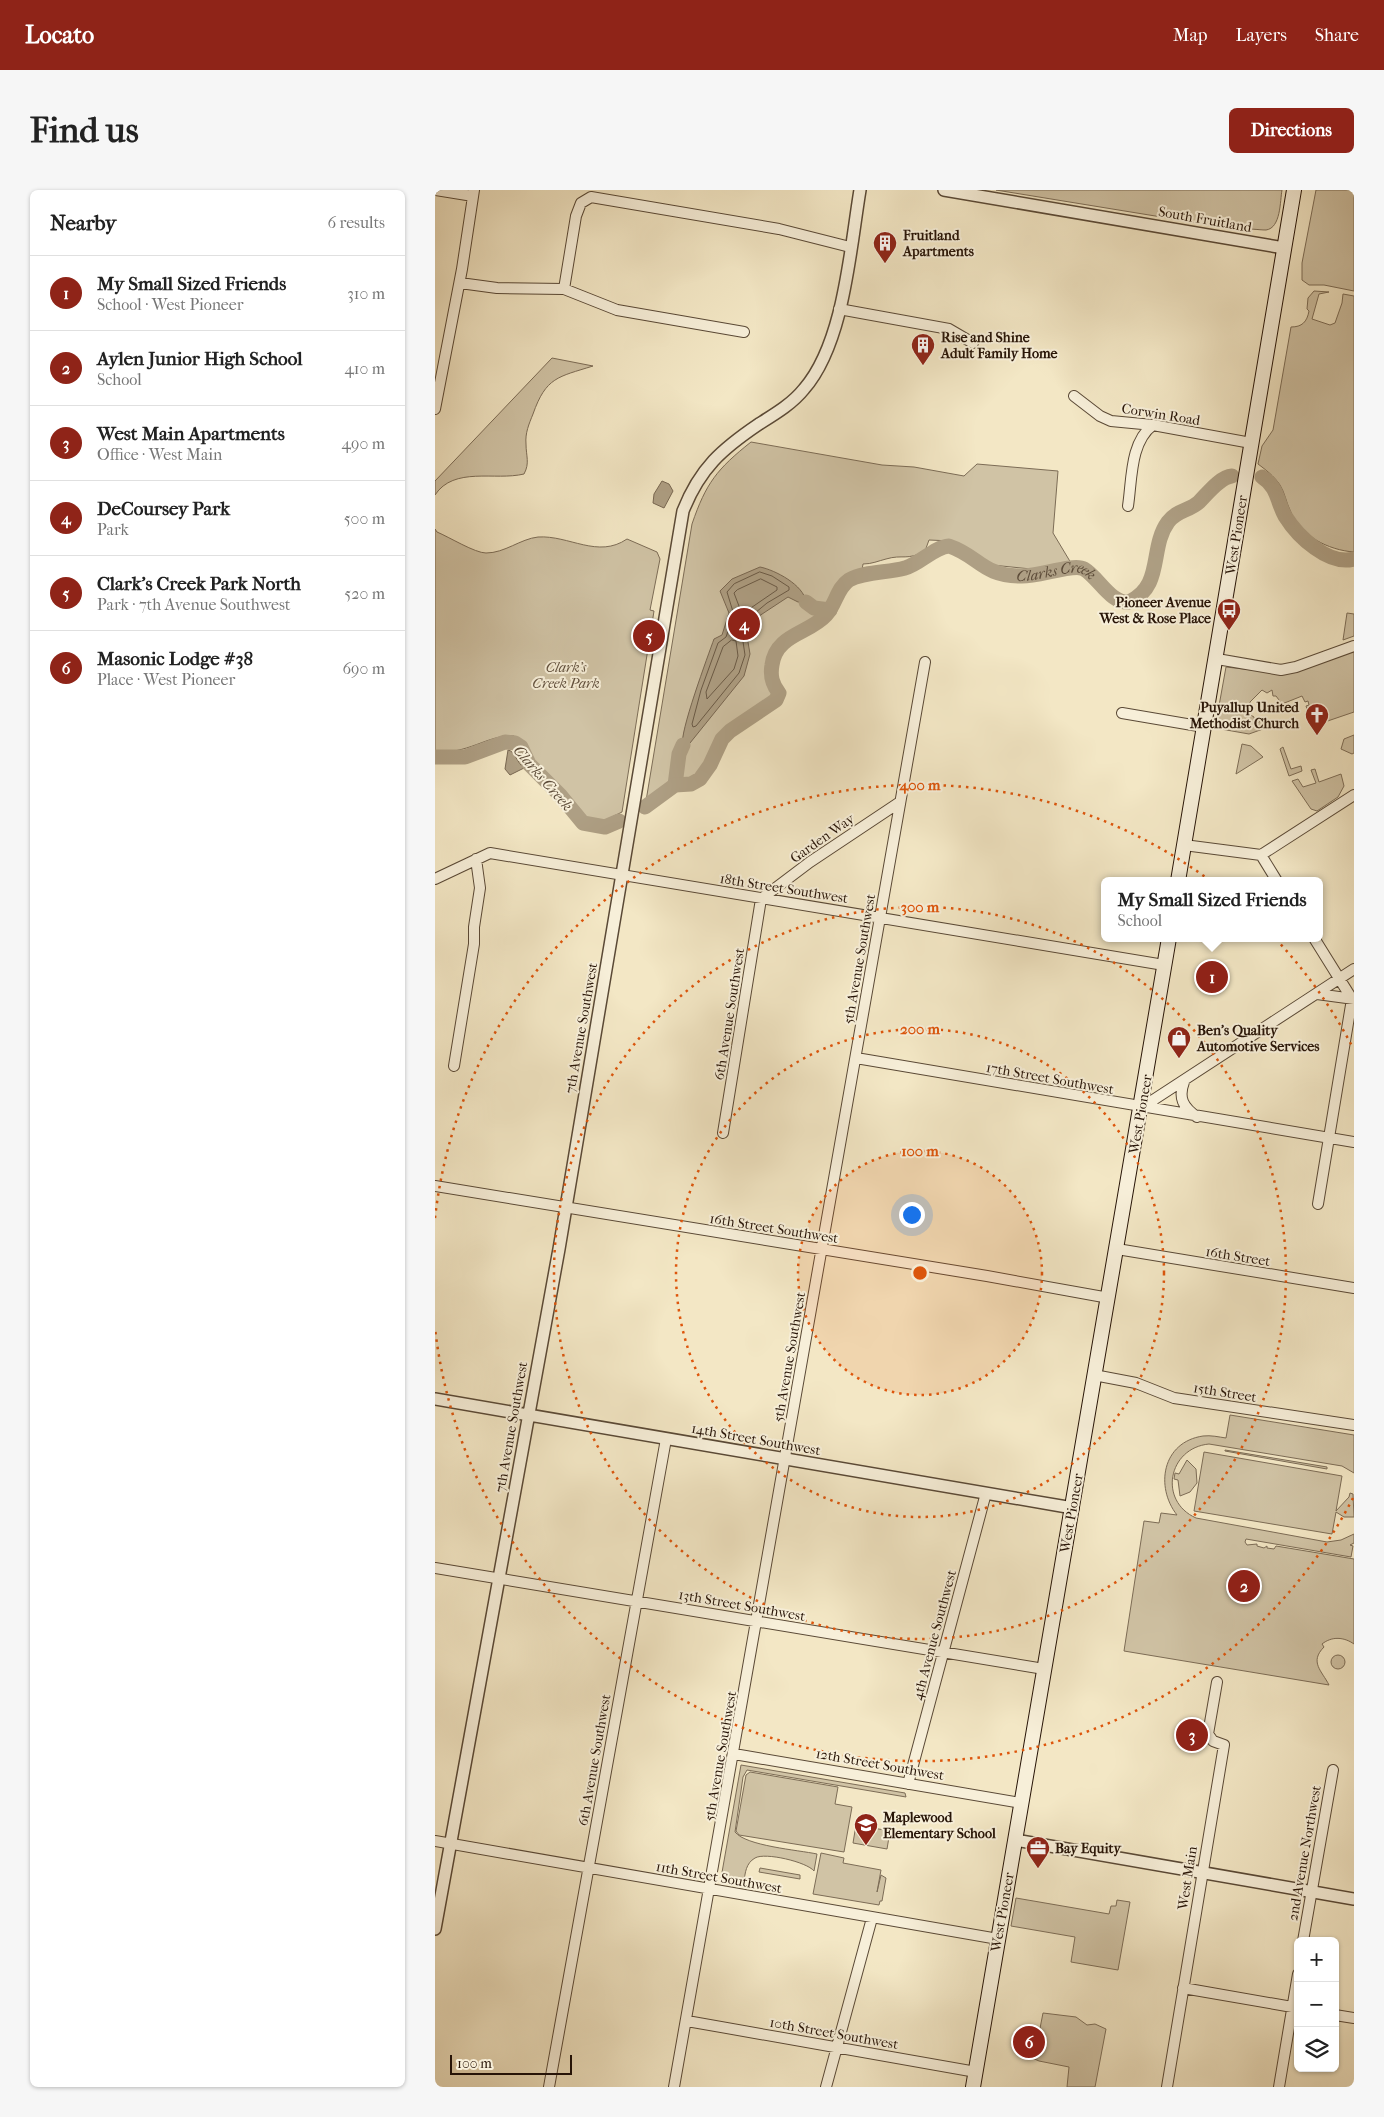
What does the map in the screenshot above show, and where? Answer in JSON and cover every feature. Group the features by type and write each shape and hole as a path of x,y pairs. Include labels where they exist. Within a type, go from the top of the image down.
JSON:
{"main road":[{"name":"West Pioneer","path":"1179,877 1217,658 1294,190"},
{"name":"West Pioneer","path":"973,2087 1168,942"}],"street":[{"path":"435,190 474,193 460,283 435,409"},
{"name":"7th Avenue Southwest","path":"435,1928 565,1208 680,525 689,497 703,472 723,450 783,408 804,390 821,366 827,352 839,309 860,190"},
{"name":"South Fruitland","path":"944,190 1284,248"},
{"path":"564,288 576,216 581,203 587,198 602,198 779,229 850,247"},
{"path":"460,283 497,288 564,288 617,310 744,332"},
{"path":"839,309 949,329 973,343"},
{"name":"Corwin Road","path":"1074,396 1100,416 1111,421 1153,425 1251,443"},
{"path":"1128,506 1137,450 1143,436 1153,425"},
{"path":"1217,658 1281,670 1354,646"},
{"name":"5th Avenue Southwest","path":"674,2087 711,1890 925,662"},
{"path":"1122,713 1204,726"},
{"path":"1184,845 1261,856 1354,795"},
{"name":"Garden Way","path":"761,899 810,862 900,802"},
{"name":"18th Street Southwest","path":"435,879 490,853 1164,965"},
{"path":"1261,856 1274,877"},
{"path":"454,1066 474,944 474,927 479,888 476,859"},
{"name":"6th Avenue Southwest","path":"723,1133 761,899"},
{"path":"1317,942 1353,999 1318,1204"},
{"path":"1141,1108 1184,1082 1354,969"},
{"path":"1317,994 1353,999"},
{"name":"17th Street Southwest","path":"856,1058 1141,1108 1354,1142"},
{"path":"1184,1082 1180,1093 1182,1102 1187,1110 1197,1117"},
{"name":"16th Street Southwest","path":"435,1186 1109,1298"},
{"name":"16th Street","path":"1117,1249 1354,1288"},
{"name":"15th Street","path":"1094,1375 1137,1383 1174,1398 1354,1425"},
{"name":"14th Street Southwest","path":"435,1399 1073,1508"},
{"name":"6th Avenue Southwest","path":"549,2087 666,1439"},
{"name":"4th Avenue Southwest","path":"908,1784 986,1493"},
{"name":"13th Street Southwest","path":"435,1568 498,1580 637,1601 1044,1669"},
{"name":"West Main","path":"1167,2087 1224,1745 1213,1740 1208,1734 1217,1682"},
{"name":"12th Street Southwest","path":"734,1754 1021,1803"},
{"name":"2nd Avenue Northwest","path":"1304,1937 1333,1770"},
{"path":"1015,1840 1354,1899"},
{"name":"11th Street Southwest","path":"435,1841 998,1940"},
{"path":"826,2087 872,1918"},
{"path":"1183,1988 1294,2007"},
{"path":"1279,2087 1294,2012"},
{"path":"1339,2015 1354,2018"},
{"name":"10th Street Southwest","path":"687,2021 976,2072"}],"green space":[{"path":"996,190 1282,190 1279,213 1275,224 1271,228 1266,230 1241,230"},
{"path":"1316,190 1354,190 1354,291 1324,285 1309,285 1302,280 1302,263"},
{"path":"1314,291 1329,292 1319,294 1312,319 1330,325 1335,323 1343,294 1354,296 1354,552 1325,545 1308,534 1295,519 1280,485 1273,476 1258,464 1262,446 1273,430 1291,327 1301,325 1307,318 1309,311 1307,309 1308,298"},
{"path":"552,358 593,366 562,376 548,385 543,392 527,432 527,463 524,474 464,477 453,480 443,486 435,495 435,481"},
{"path":"751,442 882,465 914,467 964,476 977,464 1058,471 1053,533 1071,563 1031,569 992,565 952,541 929,540 925,551 919,554 863,564 861,576 853,579 843,587 827,614 820,621 793,636 778,648 771,668 771,675 779,693 776,700 730,731 722,739 710,765 700,779 691,784 675,785 645,807 692,524 702,498 714,478 729,460"},
{"name":"Clark's Creek Park","path":"435,529 437,532 469,548 486,553 500,551 525,540 538,537 550,537 594,547 616,545 627,539 657,552 660,559 650,610 654,611 622,812 602,822 585,820 568,799 532,764 524,745 514,736 495,738 457,750 435,751"},
{"path":"1347,613 1354,614 1354,636 1343,640"},
{"path":"1354,651 1354,712 1313,726 1306,706 1309,705 1308,701 1305,702 1302,696 1282,704 1276,696 1273,696 1272,690 1267,693 1262,690 1250,702 1249,714 1254,717 1255,724 1263,720 1263,729 1249,734 1215,728 1226,667 1261,671"},
{"path":"1354,735 1354,753 1352,754 1341,749 1344,739"},
{"path":"1242,744 1251,746 1263,757 1236,774"},
{"path":"1283,747 1291,769 1301,766 1302,771 1289,776 1280,749"},
{"path":"1315,769 1319,782 1341,774 1344,786 1338,797 1317,811 1311,809 1292,781 1298,779 1303,787 1316,783 1311,770"},
{"path":"1230,1415 1354,1435 1354,1473 1342,1466 1209,1444 1195,1448 1184,1455 1177,1465 1173,1476 1176,1500 1184,1510 1196,1518 1327,1542 1341,1540 1354,1534 1354,1543 1350,1545 1353,1546 1351,1557 1246,1539 1245,1542 1247,1545 1257,1544 1257,1546 1264,1548 1267,1546 1267,1548 1274,1549 1276,1546 1354,1559 1354,1644 1342,1639 1326,1641 1322,1644 1324,1647 1317,1657 1318,1666 1329,1685 1124,1651 1144,1521 1159,1523 1161,1513 1177,1515 1170,1504 1166,1492 1166,1467 1171,1456 1189,1440 1203,1436 1226,1438"},
{"path":"1225,1451 1327,1467 1327,1469"},
{"path":"1204,1452 1342,1476 1336,1511 1349,1497 1350,1493 1353,1494 1354,1517 1344,1517 1336,1512 1332,1534 1194,1511"},
{"path":"1187,1460 1196,1469 1197,1483 1190,1492 1180,1496 1178,1480 1174,1479 1175,1473 1179,1474"},
{"path":"1335,1655 1341,1655 1345,1662 1341,1669 1335,1669 1331,1665 1331,1659"},
{"path":"741,1765 905,1793 906,1797 747,1770 743,1777 735,1832 741,1837 761,1844 817,1854 814,1871 795,1861 760,1856 752,1860 748,1865 744,1882 721,1878"},
{"path":"750,1772 838,1787 835,1804 852,1807 844,1852 739,1835 736,1831 746,1775"},
{"path":"856,1825 890,1831 887,1849 853,1843"},
{"path":"821,1853 844,1858 843,1863 881,1870 877,1892 881,1875 886,1878 882,1901 880,1901 879,1905 813,1894"},
{"path":"760,1868 800,1875 800,1879 759,1872"},
{"path":"1016,1898 1109,1914 1111,1906 1116,1906 1117,1900 1130,1902 1118,1970 1071,1962 1075,1937 1011,1926"},
{"path":"1043,2013 1076,2017 1087,2025 1095,2024 1106,2029 1095,2087 1067,2087 1069,2067 1039,2061 1028,2056 1029,2053 1035,2054"}],"water":[{"path":"662,481 669,484 673,491 664,508 653,503 654,494"},
{"path":"760,567 773,571 795,584 806,602 798,602 788,597 753,620 747,636 750,654 744,676 690,743 683,745 689,711 701,676 714,639 722,635 729,613 720,591 732,579"},
{"path":"508,750 524,768 510,775 505,769"}],"waterway":[{"name":"Clarks Creek","path":"645,807 675,785 691,784 700,779 710,765 722,739 730,731 776,700 779,693 773,683 771,673 775,655 786,641 826,615 842,587 849,580 862,575 898,570 911,566 938,549 949,546 959,550 989,569 1008,575 1028,576 1072,568 1084,569 1116,599 1129,602 1140,595 1152,577 1162,532 1168,522 1175,515 1199,502 1223,479 1232,476"},
{"name":"Clarks Creek","path":"1262,477 1274,490 1285,516 1306,541 1325,554 1335,558 1344,560 1354,559"},
{"name":"Clarks Creek","path":"806,602 814,608 830,610"},
{"name":"Clarks Creek","path":"435,757 465,757 505,742 515,743 521,747 529,764 560,795 583,823 605,827 619,821"},
{"name":"Clarks Creek","path":"675,785 679,754 683,745"}],"place":[{"name":"Fruitland Apartments","path":"885,264"},
{"name":"Rise and Shine Adult Family Home","path":"923,366"},
{"name":"DeCoursey Park","path":"744,624"},
{"name":"Pioneer Avenue West & Rose Place","path":"1229,631"},
{"name":"Clark's Creek Park North","path":"649,636"},
{"name":"Puyallup United Methodist Church","path":"1317,736"},
{"name":"My Small Sized Friends","path":"1212,977"},
{"name":"Ben's Quality Automotive Services","path":"1179,1059"},
{"name":"Aylen Junior High School","path":"1244,1586"},
{"name":"West Main Apartments","path":"1192,1735"},
{"name":"Maplewood Elementary School","path":"866,1846"},
{"name":"Bay Equity","path":"1038,1869"},
{"name":"Masonic Lodge #38","path":"1029,2042"}]}
